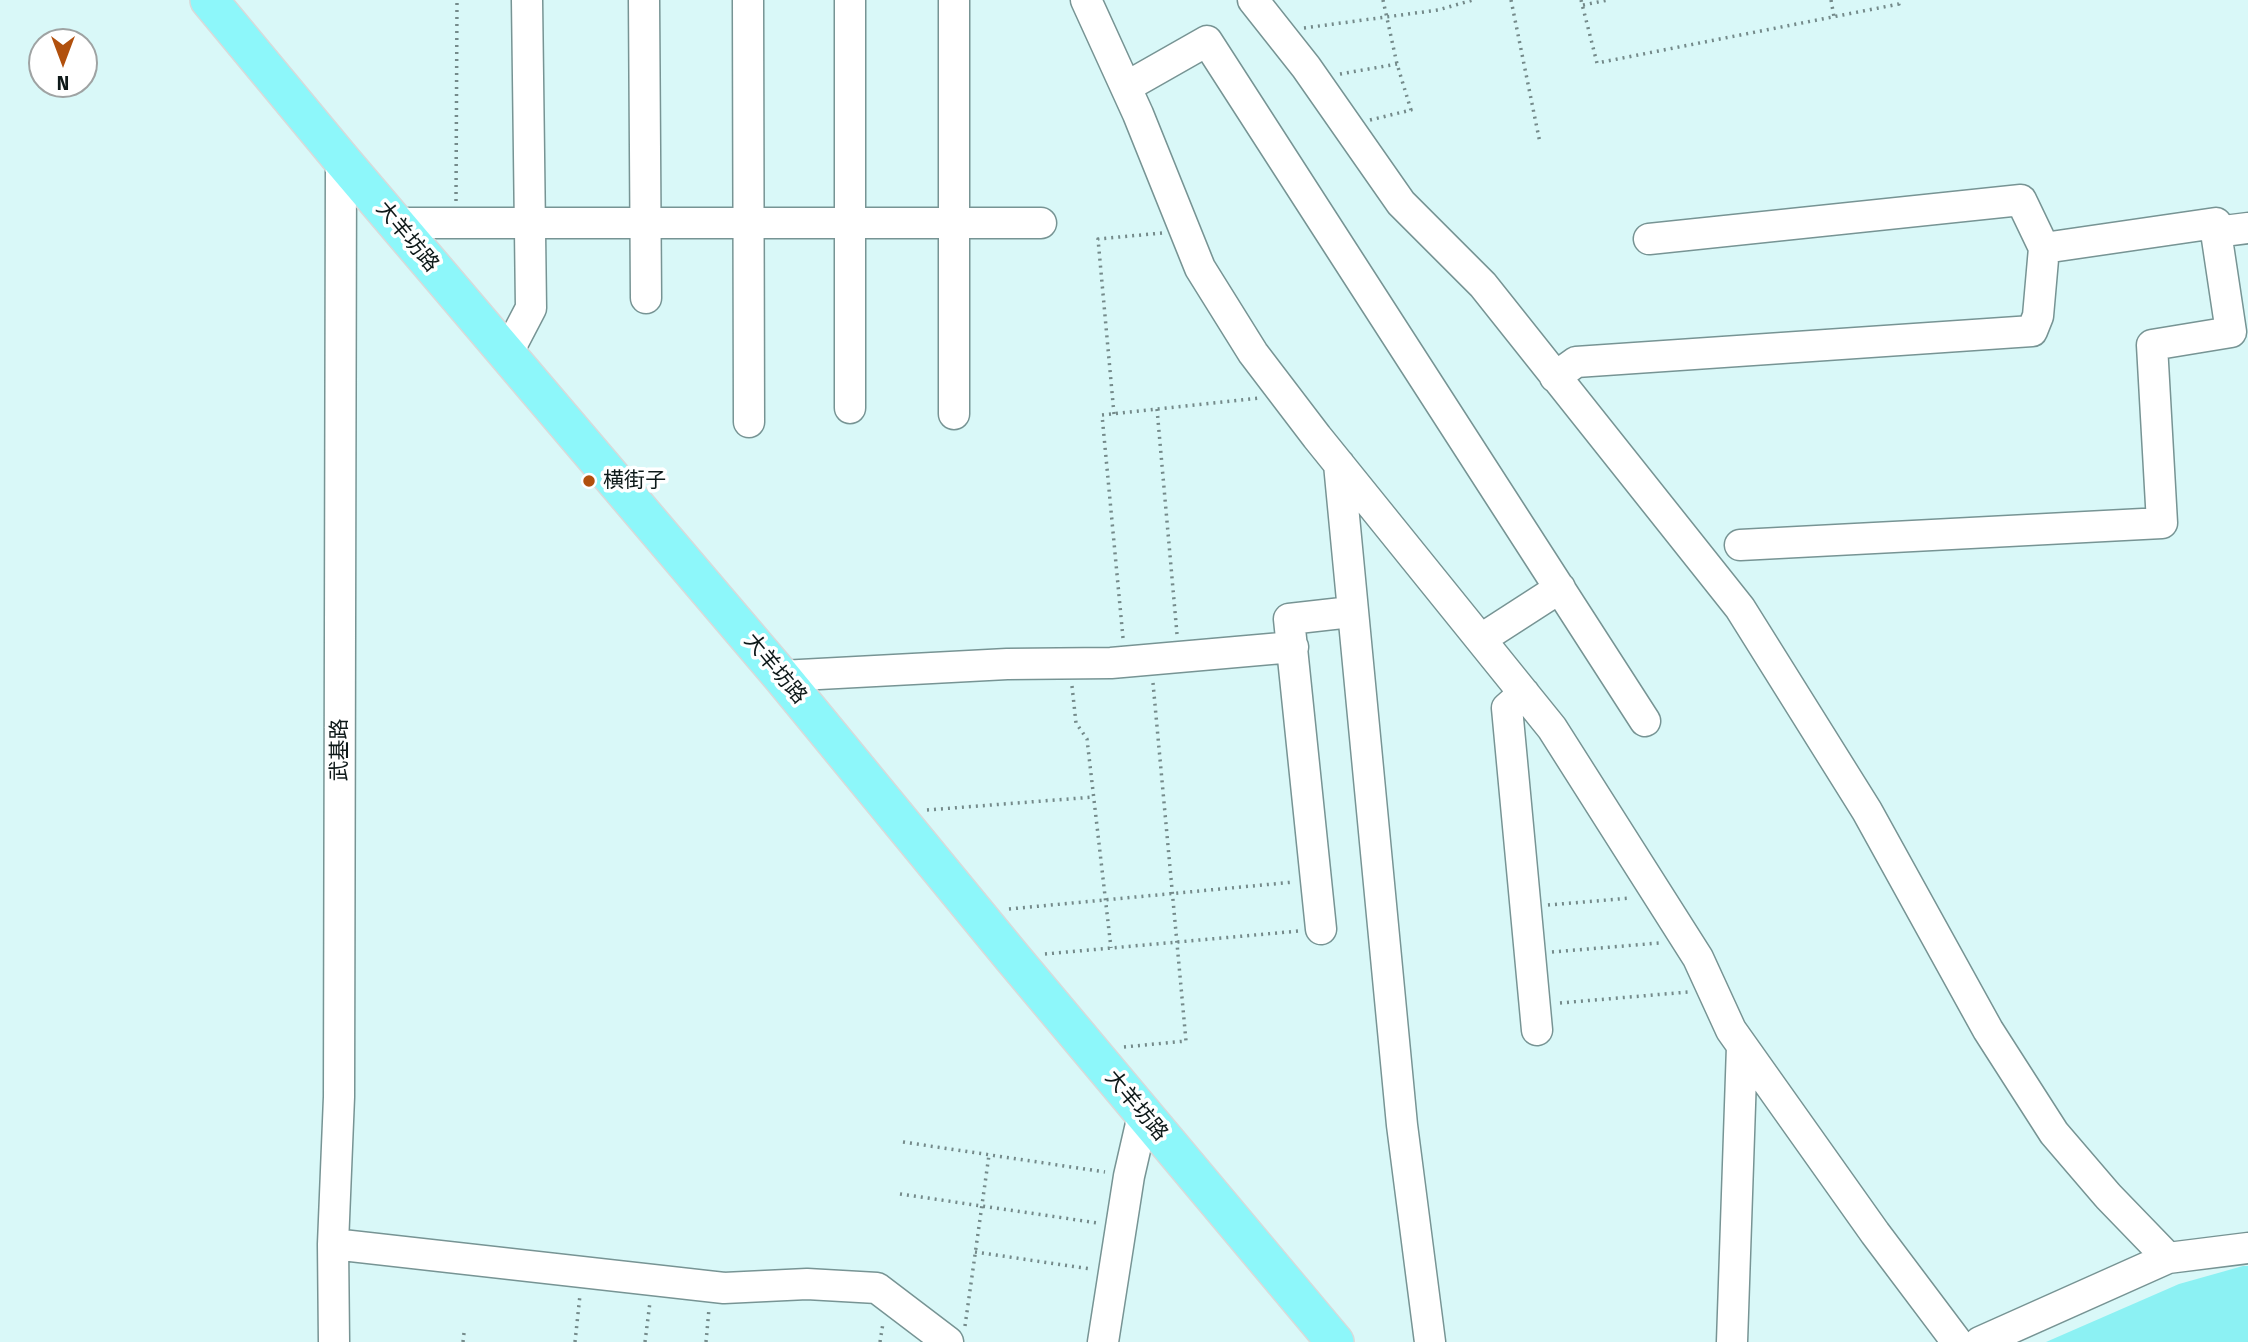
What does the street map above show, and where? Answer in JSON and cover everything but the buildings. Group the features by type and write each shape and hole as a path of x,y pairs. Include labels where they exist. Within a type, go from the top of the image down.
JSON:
{"main road":[{"name":"大羊坊路","path":"209,0 781,676 1088,1050 1335,1342"}],"street":[{"path":"506,354 531,308 527,0"},
{"path":"644,0 646,298"},
{"path":"748,0 749,422"},
{"path":"850,0 850,408"},
{"path":"954,0 954,414"},
{"path":"1086,0 1126,87 1200,268 1253,353 1552,728 1698,958 1731,1030 1867,1222 1957,1342"},
{"path":"1253,0 1314,78 1401,203 1483,285 1740,608 1867,810 1989,1030 2054,1133 2108,1196 2168,1258"},
{"path":"1126,87 1207,41 1646,721"},
{"name":"武基路","path":"334,1342 333,1244 339,1097 341,159"},
{"path":"1555,377 1576,362 2032,331 2038,316 2044,248 2021,200 1650,239"},
{"path":"395,223 1041,223"},
{"path":"1740,545 2162,523 2152,345 2231,332 2216,223 2044,248"},
{"path":"2216,232 2248,228"},
{"path":"1339,464 1402,1125 1430,1342"},
{"path":"1481,639 1560,588"},
{"path":"1321,929 1289,619 1351,612"},
{"path":"781,676 1152,659 1293,647"},
{"path":"1524,693 1507,708 1537,1030"},
{"path":"1732,1342 1742,1046"},
{"path":"1104,1342 1129,1176 1143,1115"},
{"path":"333,1244 724,1288 807,1283 877,1288 956,1336"},
{"path":"1980,1342 2168,1258 2248,1248"}],"path":[{"path":"456,223 457,0"},
{"path":"1347,126 1411,110 1397,64 1383,0"},
{"path":"1278,32 1438,10 1473,0"},
{"path":"1511,0 1540,143"},
{"path":"1608,0 1582,2 1597,64 1899,4 1899,0"},
{"path":"1831,0 1834,17"},
{"path":"1314,78 1397,64"},
{"path":"1114,414 1098,239 1185,231"},
{"path":"1152,659 1102,415 1285,395"},
{"path":"1088,1050 1186,1041 1152,659 1157,409"},
{"path":"1069,663 1076,723 1087,739 1111,948"},
{"path":"893,812 1094,797"},
{"path":"975,912 1316,880"},
{"path":"1543,906 1658,896"},
{"path":"1012,957 1321,929"},
{"path":"1549,952 1686,940"},
{"path":"1551,1004 1712,990"},
{"path":"903,1142 1129,1176"},
{"path":"956,1336 975,1252 989,1155"},
{"path":"900,1194 1121,1226"},
{"path":"975,1252 1114,1272"},
{"path":"575,1342 583,1272"},
{"path":"645,1342 653,1280"},
{"path":"706,1342 711,1286"},
{"path":"463,1342 464,1332"}],"shaded area":[{"path":"2248,1266 2248,1342 2046,1342 2179,1284"}],"place":[{"name":"横街子","path":"589,481"}]}
